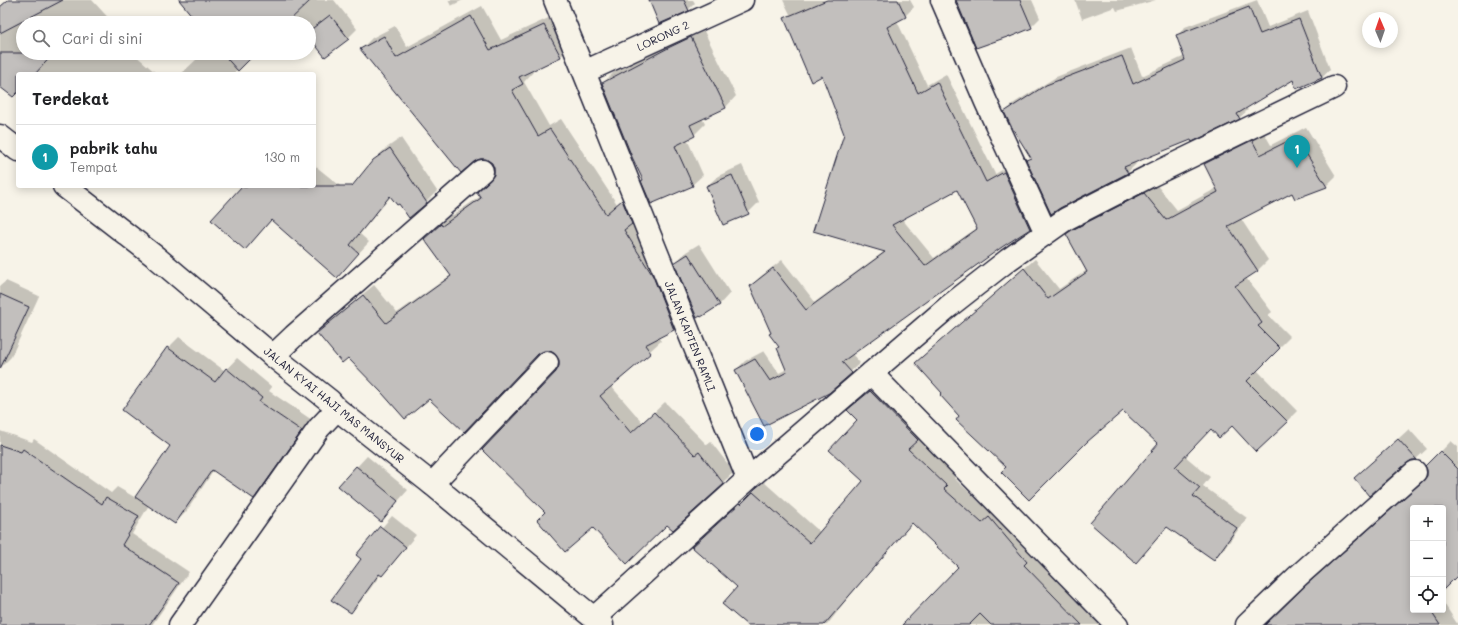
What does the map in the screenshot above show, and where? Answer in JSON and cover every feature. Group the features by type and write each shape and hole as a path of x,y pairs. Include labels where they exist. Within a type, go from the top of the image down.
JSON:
{"street":[{"name":"JALAN KAPTEN RAMLI","path":"555,0 748,479"},
{"name":"LORONG 2","path":"584,72 742,0"},
{"path":"942,0 986,102 1046,233"},
{"path":"598,622 748,479 948,307 1008,260 1066,219 1150,176 1334,87"},
{"path":"0,136 16,148"},
{"path":"273,356 482,171"},
{"name":"JALAN KYAI HAJI MAS MANSYUR","path":"67,188 157,258 273,356 330,401 337,409 432,484 598,622"},
{"path":"432,484 547,363"},
{"path":"871,373 1117,625"},
{"path":"180,625 319,428 337,409"},
{"path":"1247,625 1298,576 1415,472"}],"building":[{"path":"8,0 63,0 32,16 16,16 16,25 0,33 0,7"},
{"path":"179,0 311,0 294,16 192,16"},
{"path":"649,0 684,0 689,11 659,24"},
{"path":"827,0 898,0 906,17 887,27 918,93 937,82 986,182 1004,172 1030,229 1002,247 842,362 852,373 829,393 764,426 735,370 755,359 770,381 787,372 777,348 779,347 769,334 771,333 750,286 773,268 806,310 885,252 813,231 844,134 822,76 811,82 784,18","holes":["957,190 977,229 925,266 892,225"]},
{"path":"956,0 1020,0 1032,28 976,48"},
{"path":"1249,7 1260,34 1299,19 1322,78 1296,89 1293,80 1237,114 1240,119 1192,142 1191,140 1124,167 1128,173 1051,214 1026,160 1031,158 1004,112 1046,85 1122,56 1133,84 1185,60 1176,35"},
{"path":"330,15 349,39 325,57 316,46 316,26"},
{"path":"471,16 490,50 544,25 561,57 519,77 523,84 512,90 538,136 550,129 606,214 622,200 632,224 624,230 653,276 674,330 645,345 651,353 600,396 631,433 654,412 695,455 699,452 724,484 673,530 667,525 627,564 593,528 565,552 537,520 545,512 482,450 556,372 559,366 559,360 555,354 550,351 544,351 538,354 464,432 429,399 405,419 348,358 342,363 317,333 363,295 386,323 451,276 424,239 441,224 442,226 481,198 477,192 494,175 492,163 486,159 480,159 461,173 360,49 384,36 396,58"},
{"path":"691,37 726,108 690,125 695,136 675,146 693,186 651,204 641,181 643,180 602,83"},
{"path":"0,53 16,53 16,60 48,60 37,72 16,72 16,94 13,97 0,87"},
{"path":"228,60 249,60 238,71"},
{"path":"1296,137 1327,187 1295,199 1292,193 1228,226 1258,271 1235,286 1262,323 1258,326 1280,348 1247,381 1288,422 1256,452 1232,426 1219,438 1211,429 1175,467 1200,488 1193,496 1237,528 1214,560 1167,527 1136,563 1090,523 1158,444 1123,411 1087,442 1029,500 1001,472 1006,467 956,420 959,416 940,395 942,393 915,363 1024,268 1048,299 1087,272 1066,234 1072,230 1144,193 1166,220 1218,192 1204,164 1252,140 1260,155"},
{"path":"390,148 427,203 409,218 399,204 397,205 390,196 350,245 359,253 337,278 271,220 245,250 211,220 240,188 316,188 316,186 352,186 373,160"},
{"path":"732,175 749,214 723,225 706,186"},
{"path":"688,254 720,305 697,318 674,263"},
{"path":"0,294 29,307 0,369"},
{"path":"167,347 215,382 226,368 262,398 259,402 302,431 254,499 212,470 175,524 135,497 170,446 122,410"},
{"path":"870,391 918,440 908,449 947,486 944,489 982,523 989,517 1027,562 1024,565 1082,625 991,625 980,614 969,625 902,625 958,567 912,523 824,625 747,625 722,604 737,587 692,547 753,492 810,543 863,481 829,450 857,420 847,410"},
{"path":"1398,439 1417,460 1412,460 1407,463 1369,496 1354,478"},
{"path":"0,445 21,452 23,449 102,504 106,497 139,516 122,545 179,583 149,625 0,625"},
{"path":"1440,451 1458,469 1458,575 1446,587 1446,505 1410,505 1410,613 1432,613 1440,625 1265,625 1306,585 1423,481 1427,476 1425,466"},
{"path":"356,466 398,501 381,522 338,486"},
{"path":"380,526 406,547 382,576 379,574 351,613 331,600 361,559 356,555"}],"place":[{"name":"pabrik tahu","path":"1297,168"}]}
